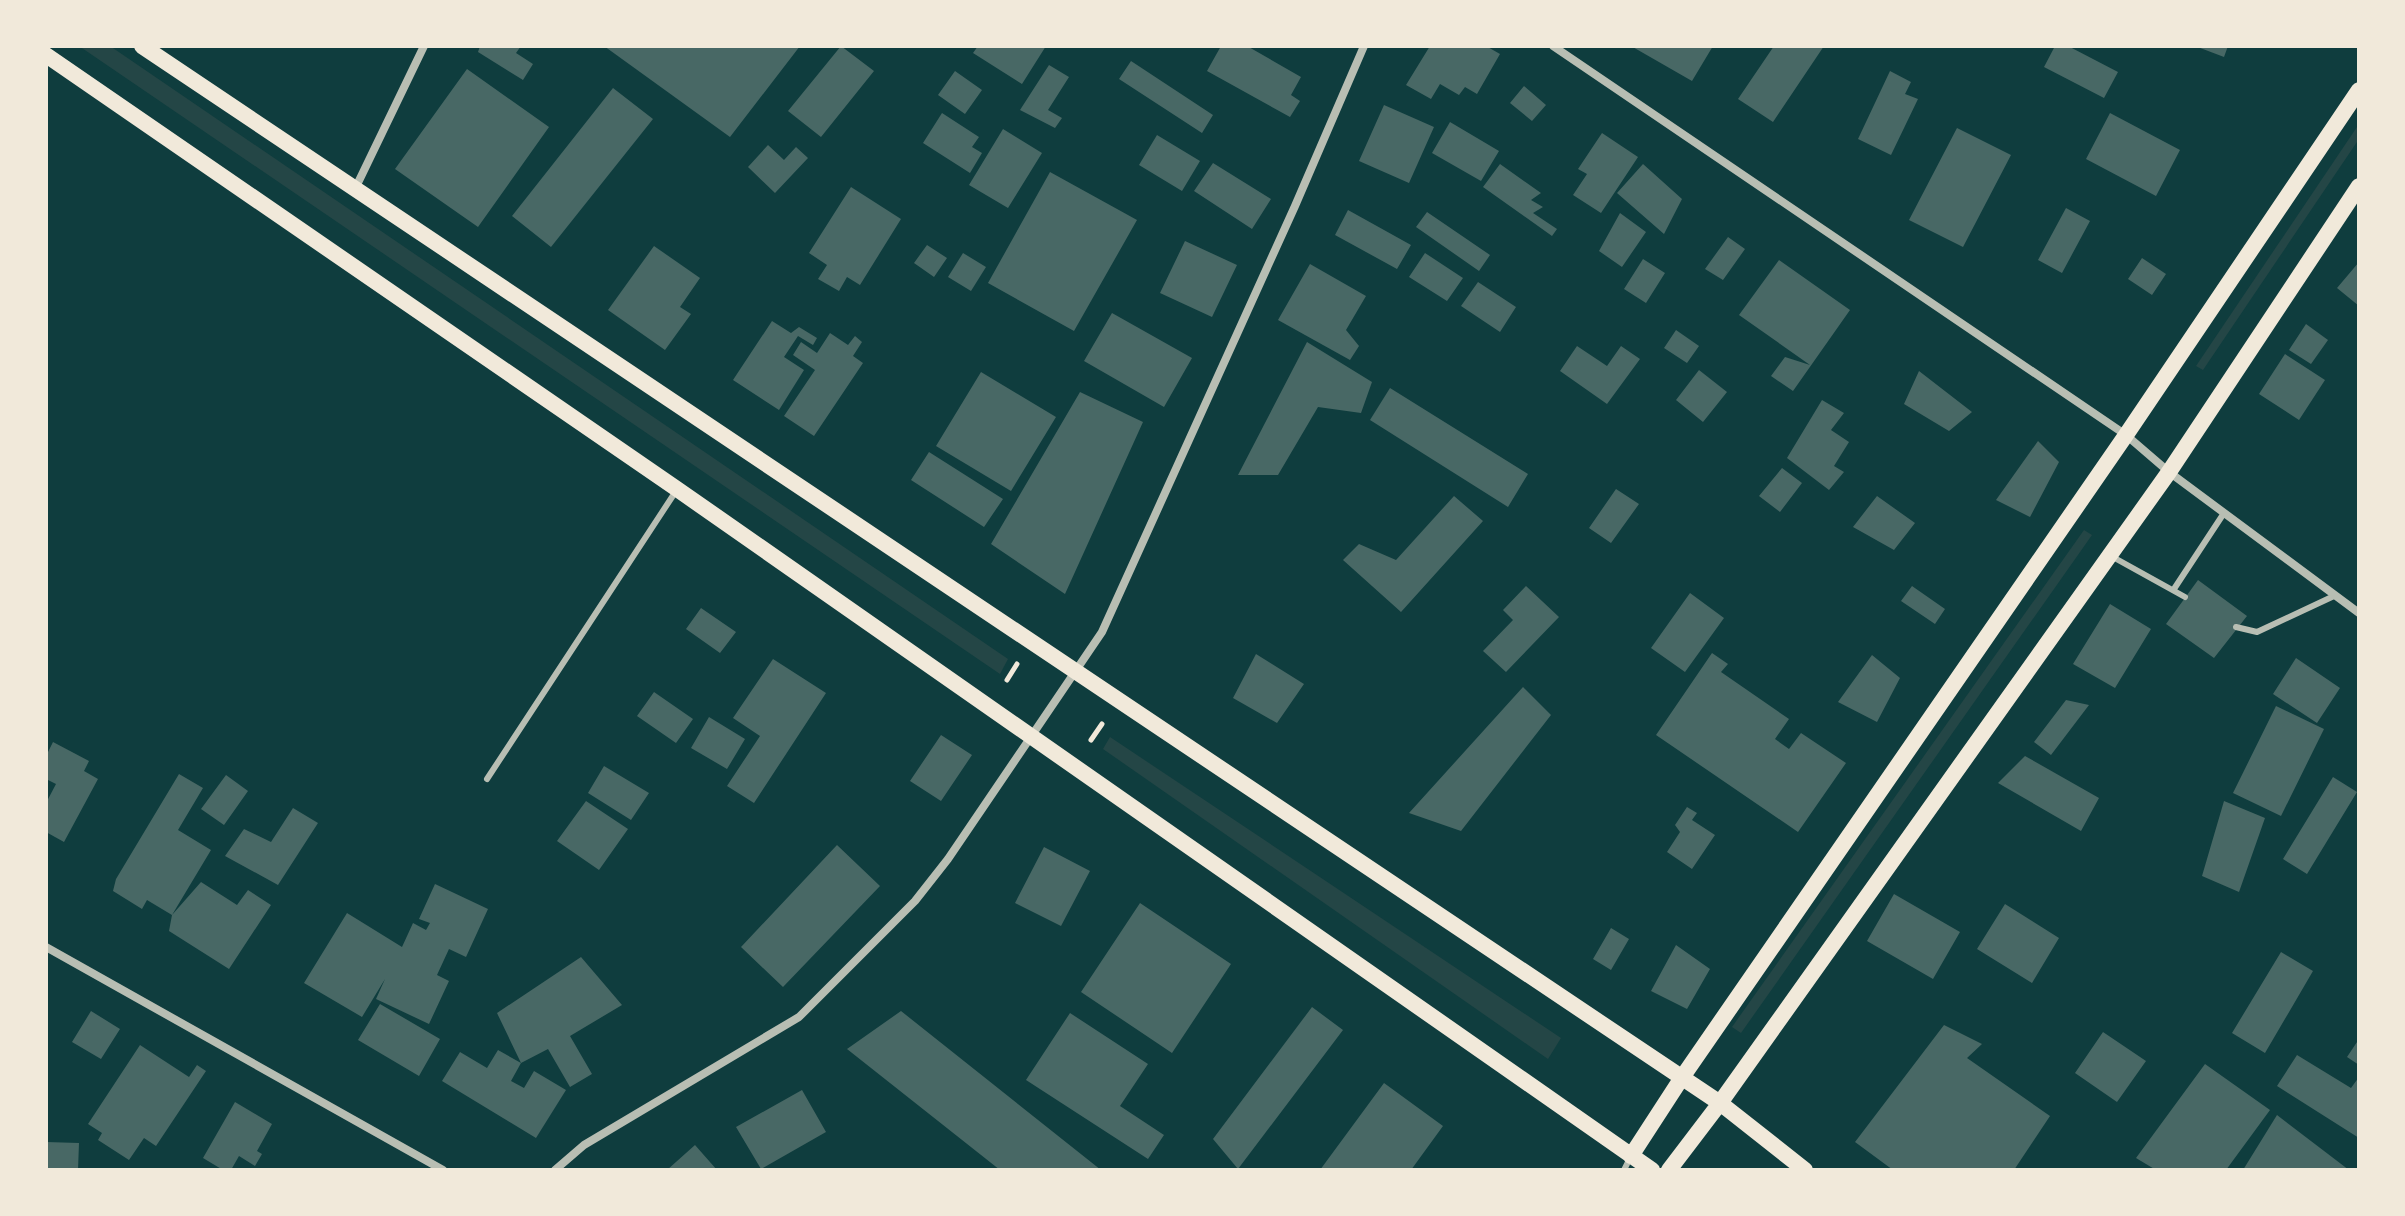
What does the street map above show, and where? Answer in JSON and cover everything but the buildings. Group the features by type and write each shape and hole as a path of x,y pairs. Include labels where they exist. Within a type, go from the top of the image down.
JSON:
{"main road":[{"path":"142,46 1720,1103 1805,1170"},
{"path":"46,55 1032,735 1627,1163 1652,1170"},
{"path":"1627,1163 1681,1079 2126,435 2359,90"},
{"path":"1669,1170 1720,1103 2169,472 2359,186"}],"street":[{"path":"354,190 424,46"},
{"path":"555,1170 584,1145 799,1017 915,901 1002,783 1109,618 1364,46"},
{"path":"1553,46 2126,435 2169,472 2359,613"},
{"path":"46,947 443,1170"}],"lane":[{"path":"487,779 677,489"},
{"path":"2174,589 2224,513"},
{"path":"2108,554 2185,597"},
{"path":"2236,627 2257,632 2334,596"}],"path":[{"path":"1007,680 1018,664"},
{"path":"1091,740 1102,724"}],"shaded area":[{"path":"79,46 110,46 1008,659 1000,674"},
{"path":"2359,124 2359,139 2203,370 2196,366"},
{"path":"2084,530 2092,535 1741,1033 1732,1027"},
{"path":"1110,737 1561,1038 1548,1059 1103,749"}]}
